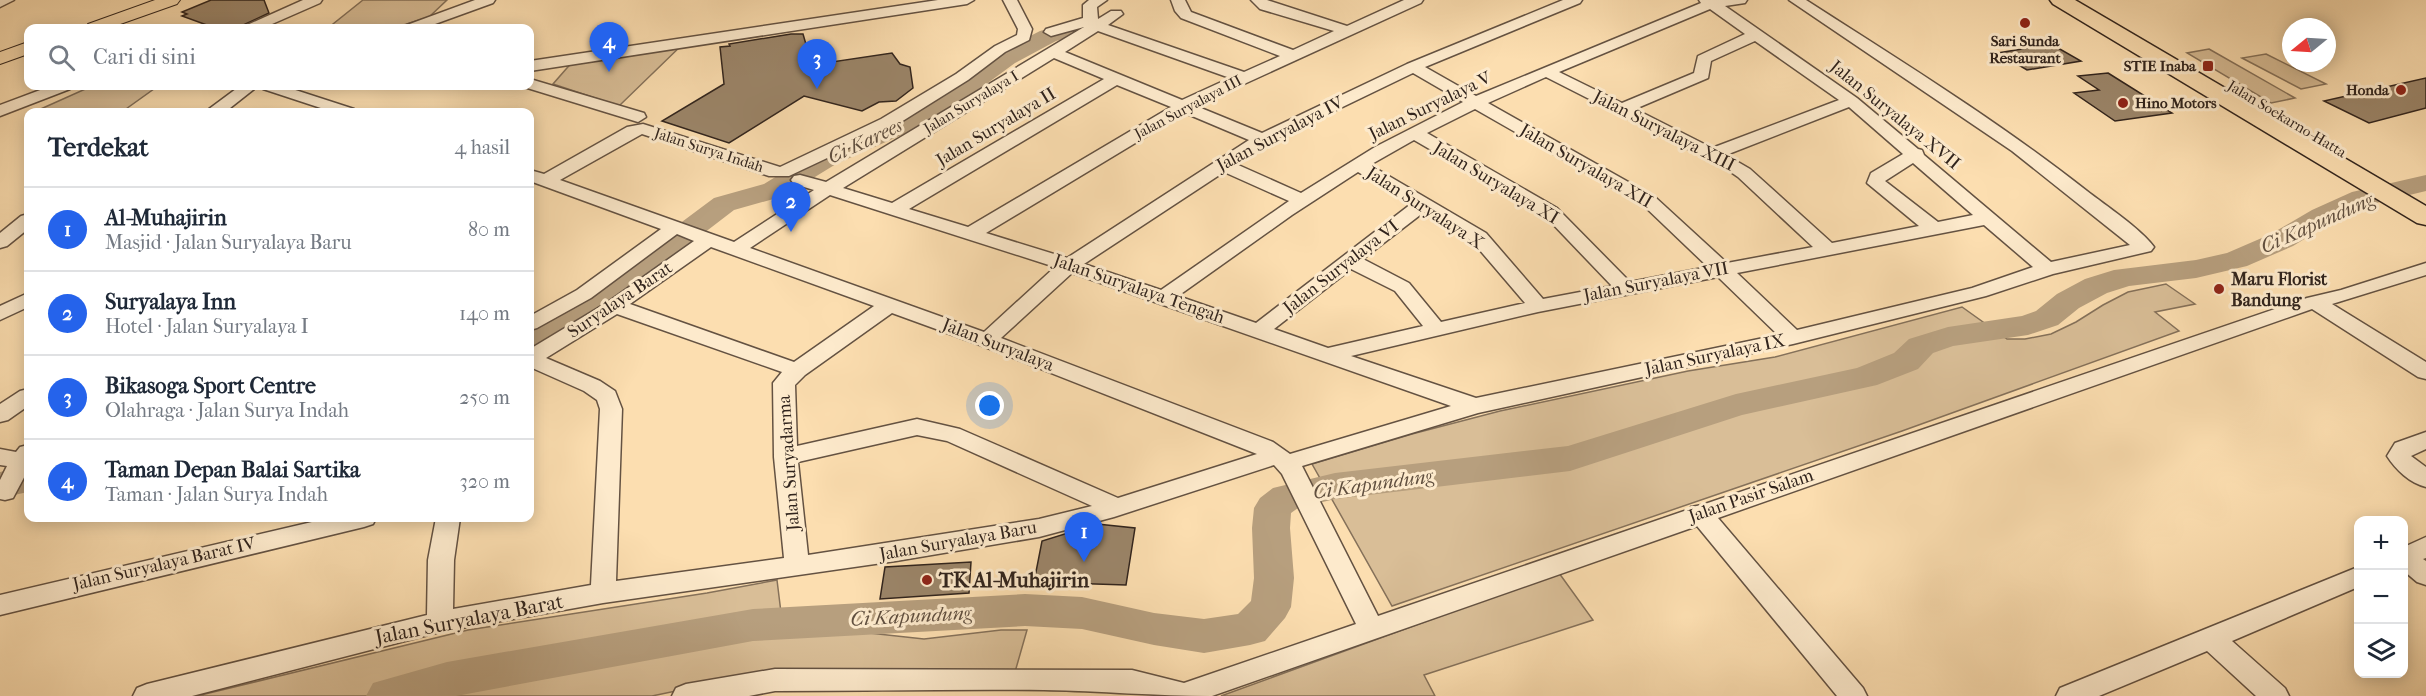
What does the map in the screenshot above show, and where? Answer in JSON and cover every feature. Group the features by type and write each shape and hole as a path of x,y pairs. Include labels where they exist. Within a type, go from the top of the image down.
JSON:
{"highway":[{"name":"Jalan Soekarno-Hatta","path":"2060,0 2360,171 2426,201"},
{"name":"Jalan Soekarno-Hatta","path":"2086,0 2360,171 2426,217"}],"main road":[{"path":"91,24 156,0"},
{"path":"113,24 171,0"},
{"path":"0,58 24,49"},
{"path":"0,64 24,55"}],"street":[{"path":"0,3 7,0"},
{"path":"261,24 315,0"},
{"path":"422,24 484,0"},
{"path":"534,65 933,2 967,0"},
{"name":"Jalan Surya Indah","path":"538,177 633,131 643,129 775,172 783,172 887,123 962,77 1000,49 1024,37 1025,29 1010,0"},
{"path":"1091,24 1090,5 1100,0"},
{"path":"1178,0 1186,15 1292,55"},
{"path":"1258,0 1265,6 1345,30"},
{"name":"Jalan Suryalaya III","path":"970,234 1185,105 1345,30 1416,0"},
{"name":"Jalan Suryalaya IV","path":"987,340 1069,265 1262,139 1413,67 1575,0"},
{"name":"Jalan Suryalaya V","path":"1164,297 1302,200 1414,133 1476,103 1708,2 1740,0"},
{"name":"Jalan Suryalaya IX","path":"1286,463 1475,406 1793,338 1978,292 2047,268 2144,247 2070,188 1945,95 1796,0"},
{"name":"Jalan Suryalaya XVII","path":"1708,2 1851,101 1916,154 2047,268"},
{"name":"Jalan Suryalaya I","path":"736,249 828,189 1052,52 1091,24 1116,14"},
{"path":"1051,32 1091,24 1242,77"},
{"path":"1623,108 1702,75 1703,59 1756,35"},
{"path":"1052,52 1185,105 1262,139"},
{"name":"Jalan Suryalaya XII","path":"1413,67 1649,201 1793,338"},
{"name":"Jalan Suryalaya XIII","path":"1548,72 1714,153 1744,173 1827,249"},
{"name":"Jalan Suryalaya II","path":"894,210 1117,78"},
{"path":"534,85 638,117"},
{"path":"0,111 54,90"},
{"path":"220,108 245,90"},
{"path":"281,90 336,108"},
{"path":"1714,153 1851,101"},
{"name":"Jalan Suryalaya XI","path":"1414,133 1551,212 1625,288"},
{"path":"1916,154 1877,177 1876,183 1933,228"},
{"path":"1221,164 1302,200"},
{"name":"Jalan Suryalaya X","path":"1358,165 1479,237 1538,306"},
{"name":"Jalan Suryalaya","path":"538,177 987,340 1264,448 1286,463"},
{"name":"Jalan Suryalaya Tengah","path":"800,180 1069,265 1475,406"},
{"name":"Jalan Suryalaya VI","path":"1258,331 1424,203"},
{"name":"Jalan Suryalaya VII","path":"1325,355 1625,288 1989,218"},
{"path":"0,242 24,223"},
{"path":"534,322 692,233"},
{"name":"Suryalaya Barat","path":"534,356 615,306 692,233"},
{"name":"Jalan Pasir Salam","path":"2319,300 2334,288 2426,254"},
{"path":"1349,260 1402,287 1436,329"},
{"name":"Jalan Pasir Salam","path":"1181,695 2319,300 2346,295 2426,269"},
{"path":"2319,300 2426,372"},
{"path":"0,314 24,301"},
{"name":"Jalan Suryadarma","path":"797,566 786,457 784,384 797,370 889,305"},
{"path":"615,306 797,370"},
{"path":"534,360 591,386 607,396 611,409 603,593"},
{"path":"0,415 24,399"},
{"path":"786,457 917,427 929,428 952,434 1116,507"},
{"path":"2426,440 2403,449 2399,456 2403,462 2426,479"},
{"path":"1286,463 1326,535 1371,628"},
{"name":"Jalan Suryalaya Baru","path":"797,566 1039,528 1116,507 1248,464 1286,463"},
{"path":"1700,513 1852,696"},
{"name":"Jalan Suryalaya Barat IV","path":"0,605 346,522"},
{"path":"440,622 441,560 447,522"},
{"path":"2411,555 2426,575"},
{"name":"Jalan Suryalaya Barat","path":"147,696 440,622 603,593 797,566"},
{"path":"2070,696 2354,579"},
{"path":"2210,637 2275,696"},
{"path":"686,696 775,680 802,688 1104,688 1151,684 1181,695"}],"shaded area":[{"path":"363,0 447,0 429,17 407,24 333,24"},
{"path":"685,42 619,106 553,84 574,60"},
{"path":"2209,49 2295,98 2271,103 2187,53"},
{"path":"2266,54 2282,62 2282,72 2302,72 2326,84 2301,89 2242,58"},
{"path":"83,90 152,90 127,108 43,108"},
{"path":"2166,284 2195,304 2155,312 2179,331 1902,431 1392,606 1312,464 1500,411 1688,371 1775,357 1962,307 2007,339 2025,339 2051,334 2128,292"},
{"path":"1559,573 1593,620 1424,675 1435,696 1221,696"},
{"path":"777,580 784,637 869,633 924,639 1001,630 1027,630 1015,672 695,687 652,696 197,696 468,630"}],"building":[{"path":"211,0 264,0 269,13 246,24 204,24 182,16 187,14 182,12"},
{"path":"791,34 803,34 812,65 892,53 900,64 910,67 913,88 896,101 879,102 862,111 804,96 729,143 662,121 724,84 720,47"},
{"path":"2051,44 2081,61 2027,70 1998,53"},
{"name":"Hino Motors","path":"2108,73 2172,113 2115,121 2074,93 2099,90 2078,76"},
{"name":"Honda","path":"2426,78 2426,108 2369,123 2324,101"},
{"path":"1097,524 1135,528 1126,585 1034,582 1042,541"},
{"name":"TK Al-Muhajirin","path":"971,562 969,593 880,599 885,567"}],"waterway":[{"name":"Ci Karees","path":"534,340 564,325 724,204 774,190 826,158 897,127 961,91 1006,58 1048,36 1085,25"},
{"name":"Ci Kapundung","path":"388,696 447,680 753,625 1025,610 1082,613 1154,629 1204,636 1250,629 1271,607 1274,578 1271,528 1273,508 1286,497 1335,486 1570,458 1736,405 1865,377 1906,361 1921,346 1948,337 2028,325 2047,318 2068,301 2096,286 2125,277 2196,269 2236,260 2282,240 2322,216 2362,198 2426,183"},
{"name":"Ci Karees","path":"0,485 24,480"}],"place":[{"name":"Sari Sunda Restaurant","path":"2025,23"},
{"name":"STIE Inaba","path":"2208,66"},
{"name":"Taman Depan Balai Sartika","path":"609,72"},
{"name":"Bikasoga Sport Centre","path":"817,89"},
{"name":"Honda","path":"2401,90"},
{"name":"Hino Motors","path":"2123,103"},
{"name":"Suryalaya Inn","path":"791,232"},
{"name":"Maru Florist Bandung","path":"2219,289"},
{"name":"Al-Muhajirin","path":"1084,562"},
{"name":"TK Al-Muhajirin","path":"927,580"}]}
